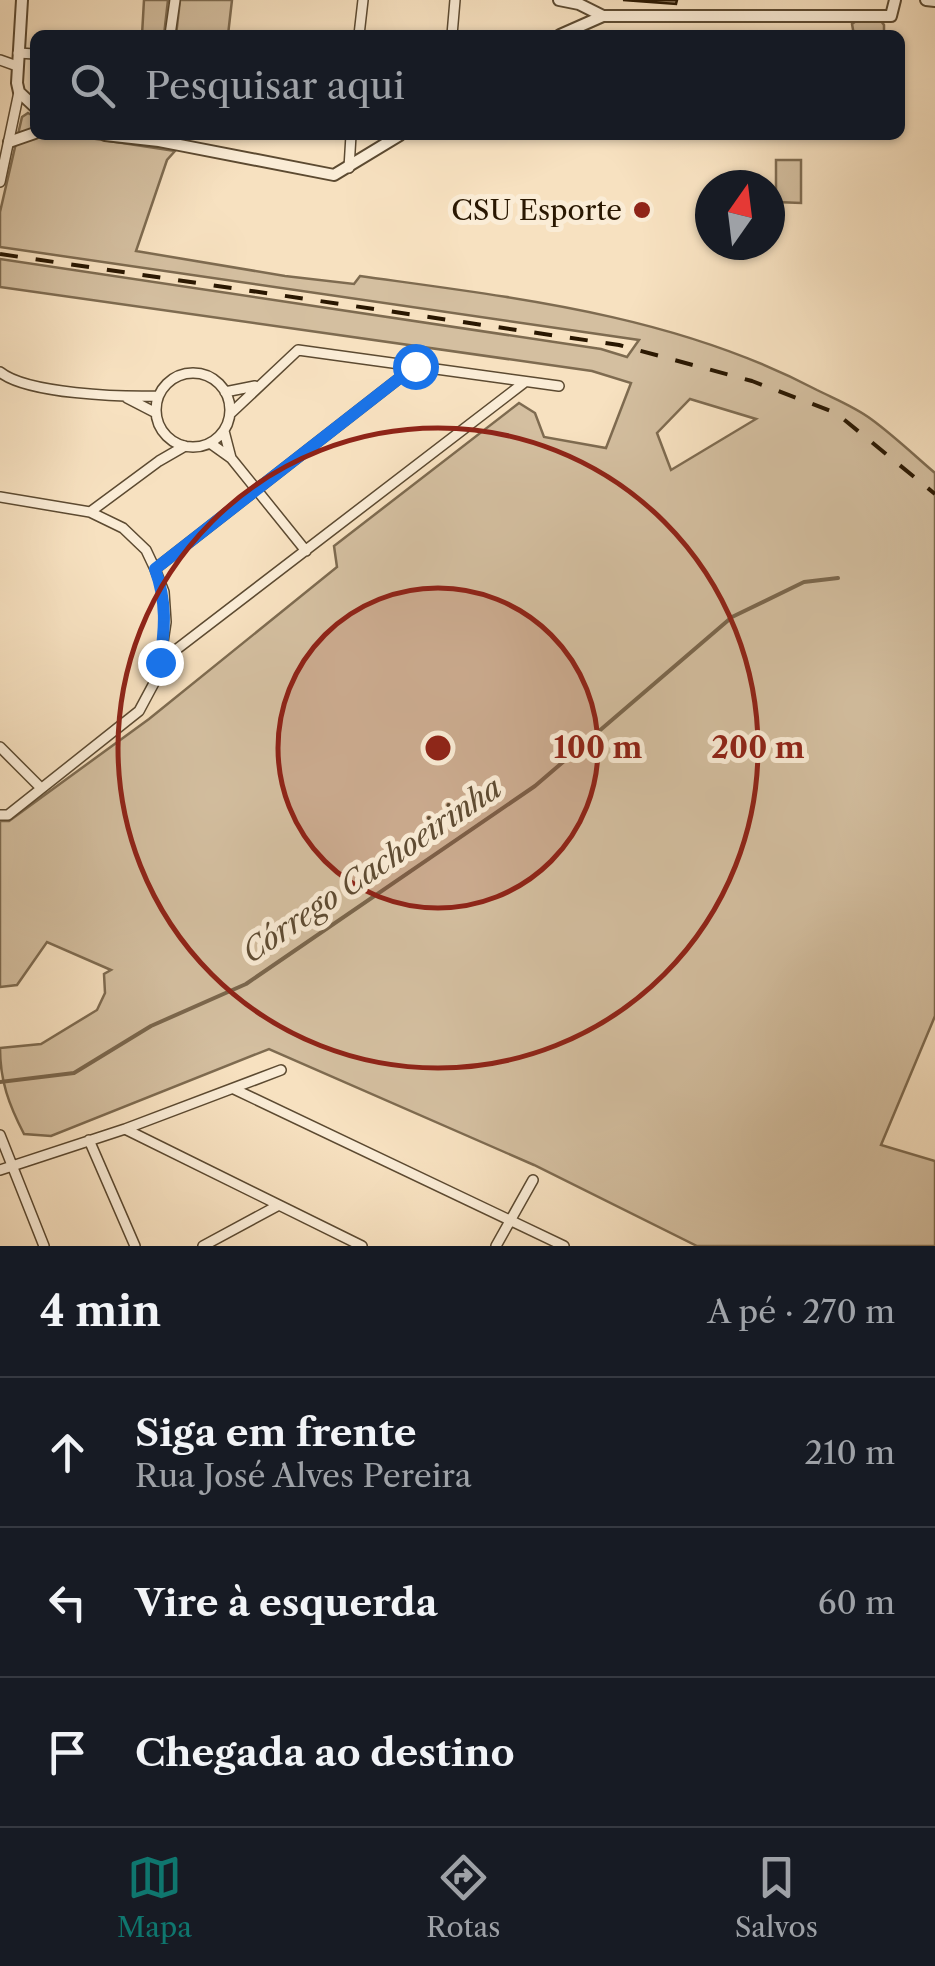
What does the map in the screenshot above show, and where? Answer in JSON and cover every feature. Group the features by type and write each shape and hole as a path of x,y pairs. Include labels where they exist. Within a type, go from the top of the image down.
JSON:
{"street":[{"path":"0,182 19,92 22,0"},
{"path":"171,30 174,0"},
{"path":"359,30 362,0"},
{"path":"452,30 455,0"},
{"path":"559,0 578,2 602,16"},
{"path":"570,30 602,16 891,16 895,0"},
{"path":"926,0 935,1"},
{"path":"566,30 578,2"},
{"path":"18,53 30,54"},
{"path":"0,60 17,66"},
{"path":"19,92 30,102"},
{"path":"8,142 30,135"},
{"path":"170,140 332,174 349,168 392,140"},
{"path":"349,168 351,140"},
{"path":"90,512 184,446 210,443 224,431 230,414 298,350 559,386"},
{"path":"155,569 415,366"},
{"path":"0,372 23,384 124,397 158,396"},
{"path":"184,446 167,437 156,413 158,396 171,380 190,373 210,378 225,392 230,414"},
{"path":"160,662 524,382"},
{"path":"225,392 258,385"},
{"path":"124,397 156,413"},
{"path":"224,431 231,458"},
{"path":"158,461 167,437"},
{"path":"210,443 231,458 306,551"},
{"path":"0,497 90,512 123,528 146,550 155,569 164,592 166,622 154,683 139,711 4,815"},
{"path":"0,747 41,788"},
{"path":"0,1170 125,1129 281,1070"},
{"path":"234,1089 564,1246"},
{"path":"125,1129 362,1246"},
{"path":"0,1135 44,1246"},
{"path":"90,1140 135,1246"},
{"path":"496,1246 533,1180"},
{"path":"203,1246 279,1205"}],"shaded area":[{"path":"144,0 168,0 165,30 142,30"},
{"path":"180,0 232,0 229,30 177,30"},
{"path":"881,21 884,30 853,30 852,24"},
{"path":"28,113 30,140 103,140 175,151 167,160 136,251 285,276 354,284 360,276 478,293 651,327 763,364 845,403 879,425 935,473 935,1016 881,1145 935,1161 935,1246 697,1246 534,1165 269,1049 51,1136 24,1134 6,1092 0,1048 41,1044 97,1010 105,993 104,974 111,970 47,942 17,985 0,987 0,821 9,821 149,719 337,567 334,546 519,403 535,413 544,437 606,448 631,383 592,371 0,287 0,259 601,349 627,357 639,340 0,247 0,212 22,117","holes":["690,399 756,419 671,470 657,433"]},
{"path":"776,160 801,160 801,203 785,202 785,170 776,170"}],"building":[{"path":"623,0 677,0 676,4"}],"waterway":[{"name":"Córrego Cachoeirinha","path":"0,1082 74,1073 151,1026 246,984 535,786 732,617 804,582 838,578"}],"railway":[{"path":"0,254 619,345 752,381 836,413 935,494"}],"place":[{"name":"CSU Esporte","path":"642,210"}],"route":[{"path":"160,662 166,622 164,592 155,569 415,366"}]}
